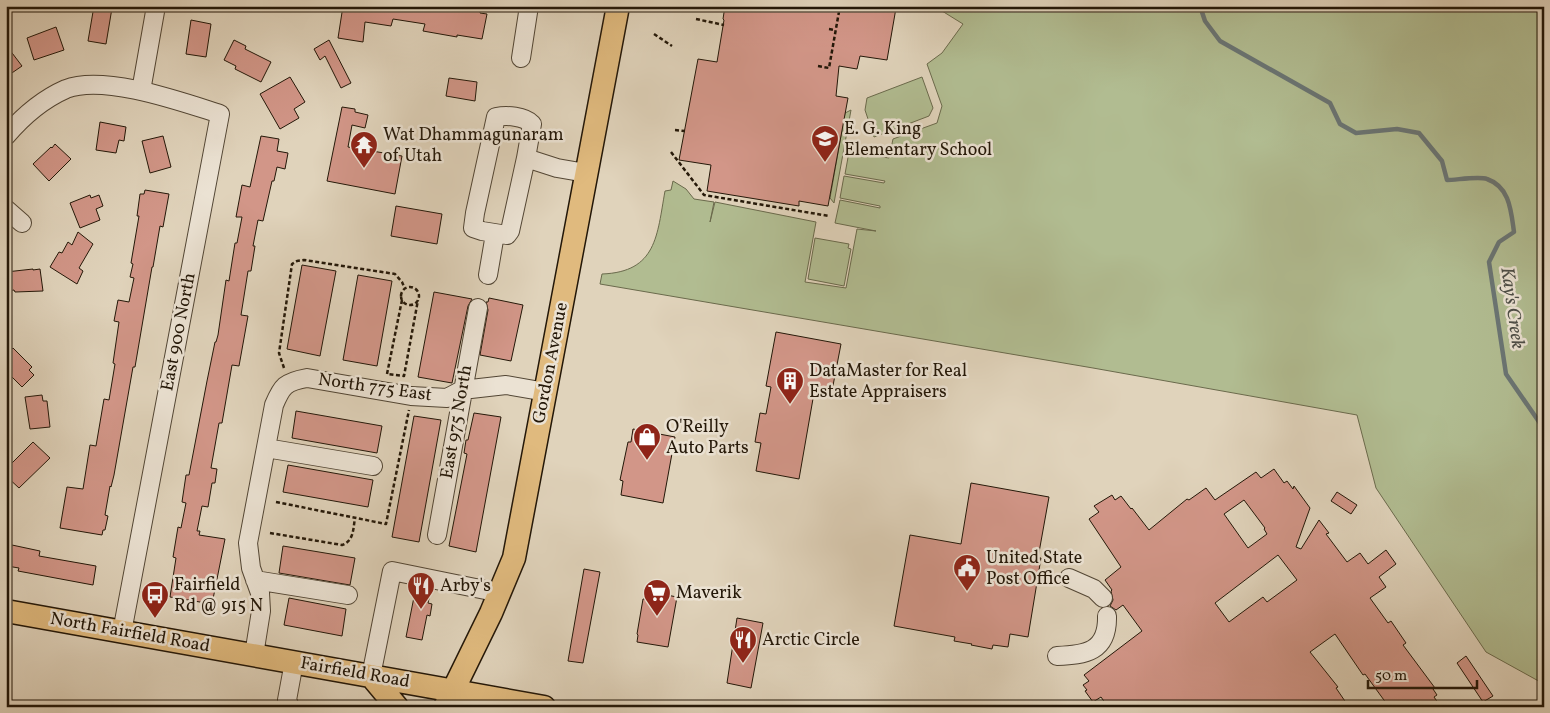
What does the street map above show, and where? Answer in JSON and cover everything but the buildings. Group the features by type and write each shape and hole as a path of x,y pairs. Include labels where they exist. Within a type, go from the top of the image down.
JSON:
{"main road":[{"name":"Gordon Avenue","path":"449,699 511,568 517,544 618,6"},
{"name":"North Fairfield Road","path":"6,611 254,655"},
{"name":"Fairfield Road","path":"254,655 371,676 449,699 543,707"},
{"path":"371,676 397,707"}],"street":[{"path":"6,136 34,108 68,89 96,85 140,91 156,6"},
{"path":"521,58 529,6"},
{"name":"East 900 North","path":"122,632 220,114 140,91"},
{"path":"503,116 527,120 532,124 526,158 510,231 506,235 473,228 496,117 503,116"},
{"path":"526,158 557,168 586,173"},
{"path":"6,209 22,223"},
{"path":"488,276 495,234"},
{"name":"East 975 North","path":"438,536 462,390 478,308"},
{"path":"254,655 261,611 260,594 251,568 248,543 274,405 288,374"},
{"name":"North 775 East","path":"288,374 411,396 447,398 462,390 506,385 546,392"},
{"path":"266,448 373,466"},
{"path":"371,676 392,571 500,593"},
{"path":"1069,578 1094,589 1103,598"},
{"path":"255,580 348,595"},
{"path":"1056,656 1078,656 1094,650 1103,639 1107,625 1107,616"},
{"path":"290,707 287,700 294,662"}],"path":[{"path":"818,66 829,68 840,6"},
{"path":"696,19 724,25"},
{"path":"829,29 835,30"},
{"path":"654,34 672,46"},
{"path":"675,130 685,131"},
{"path":"671,152 704,195 829,216"},
{"path":"288,374 279,353 292,264 304,260 395,274 405,289"},
{"path":"405,289 416,290 418,300 404,376 387,374 402,294 405,289"},
{"path":"402,300 405,304 411,305 418,300"},
{"path":"276,502 386,524 410,410"},
{"path":"270,533 342,545 348,544 351,539 355,518"}],"green space":[{"path":"934,6 1544,6 1544,684 1486,652 1376,488 1357,415 600,284 602,274 620,272 634,266 644,258 656,236 665,191 671,190 673,181 686,189 694,199 714,202 710,222 715,202 816,222 805,282 846,288 857,229 876,231 835,223 840,200 880,208 880,206 840,198 844,176 884,183 885,181 845,174 849,152 889,158 893,139 937,123 942,106 927,64 942,53 963,24"},
{"path":"922,77 933,108 929,116 874,137 865,110 867,98"},
{"path":"851,110 834,203 830,198 845,113"},
{"path":"815,238 849,244 848,248 851,249 844,286 808,279"}],"waterway":[{"name":"Kay's Creek","path":"1200,6 1205,21 1220,41 1330,103 1340,124 1356,133 1397,129 1419,133 1442,161 1447,180 1483,178 1495,183 1505,194 1512,216 1514,232 1499,242 1489,262 1506,374 1544,429"}],"place":[{"name":"E. G. King Elementary School","path":"825,163"},
{"name":"Wat Dhammagunaram of Utah","path":"364,169"},
{"name":"DataMaster for Real Estate Appraisers","path":"790,405"},
{"name":"O'Reilly Auto Parts","path":"647,461"},
{"name":"United State Post Office","path":"967,592"},
{"name":"Arby's","path":"421,610"},
{"name":"Maverik","path":"657,617"},
{"name":"Fairfield Rd @ 915 N","path":"155,619"},
{"name":"Arctic Circle","path":"743,664"}]}
